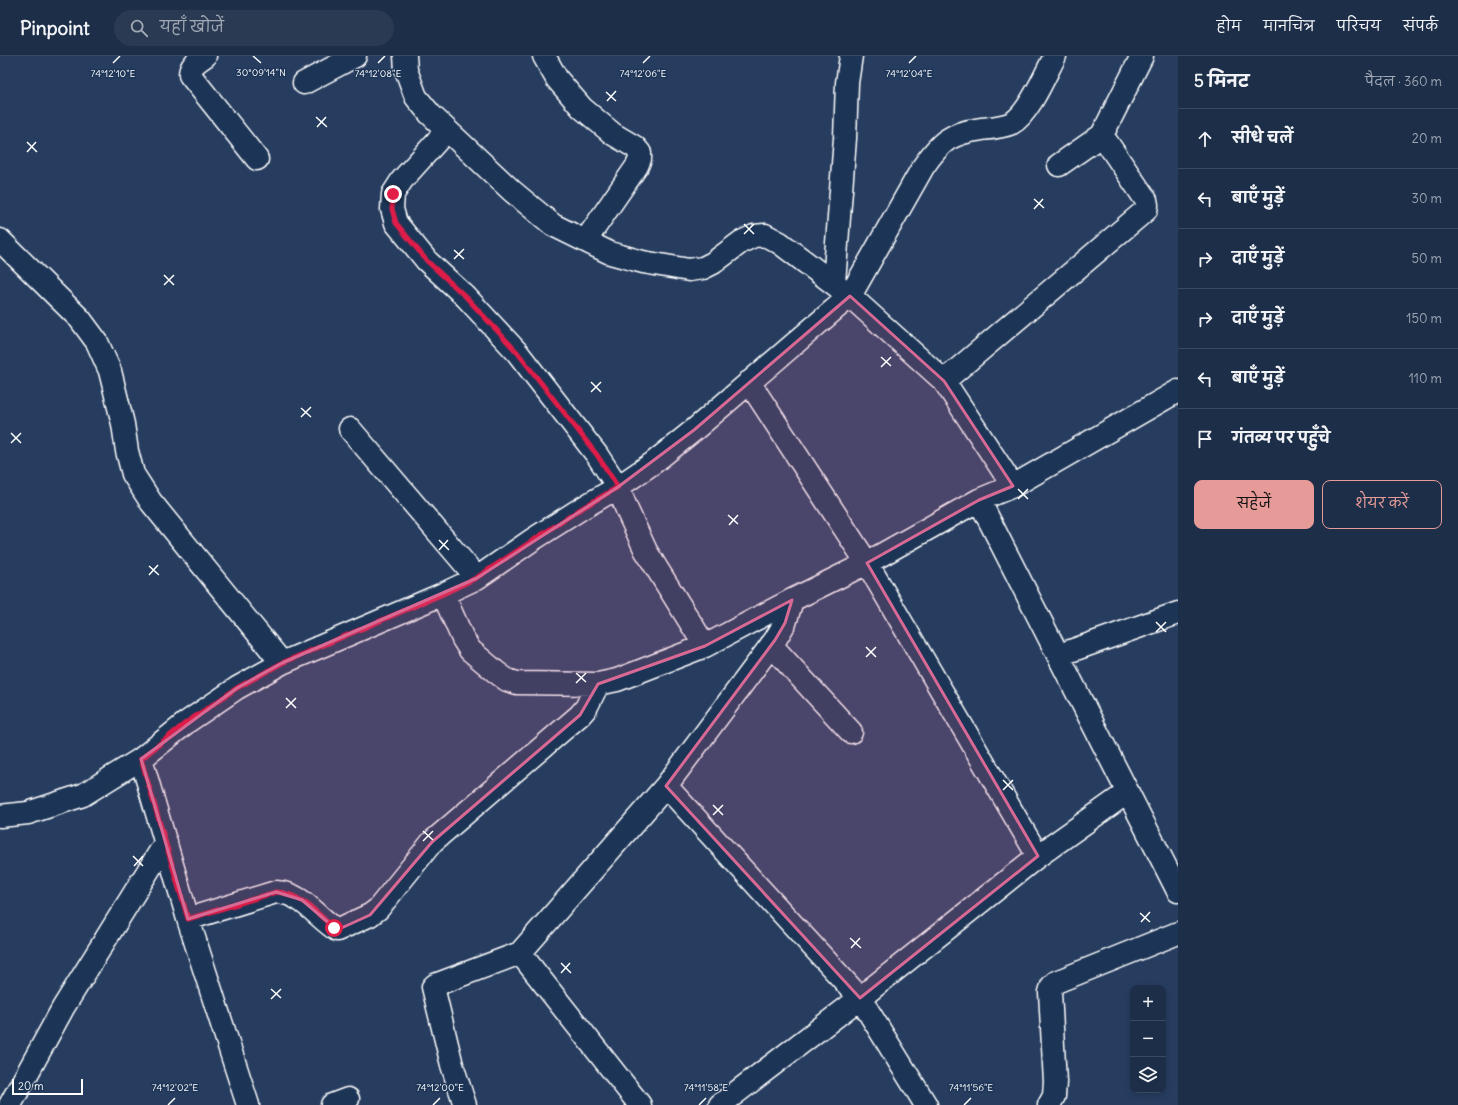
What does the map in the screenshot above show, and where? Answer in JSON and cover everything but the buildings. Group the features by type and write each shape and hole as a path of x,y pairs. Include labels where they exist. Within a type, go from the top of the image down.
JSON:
{"street":[{"path":"204,56 192,66 190,75 257,159"},
{"path":"304,83 355,56"},
{"path":"405,56 406,70 416,97 430,114 512,191 553,225 610,252 643,262 689,270 703,268 713,263 741,242 754,236 765,235 780,243 842,290 944,381 1013,486"},
{"path":"544,56 557,79 582,108 613,134 636,148 640,153 640,159 637,166 586,240"},
{"path":"842,290 847,83 851,56"},
{"path":"0,816 28,813 82,795 141,759 187,722 237,688 282,663 443,594 476,578 546,531 618,487 653,463 749,382 842,290 936,149 948,138 966,131 998,127 1013,123 1023,114 1030,104 1055,56"},
{"path":"1059,165 1102,135 1142,56"},
{"path":"447,130 402,180 393,194 392,209 396,223 427,261 466,297 517,352 597,455 618,487 646,551 705,646"},
{"path":"944,381 1146,210 1146,200 1102,135"},
{"path":"0,240 80,319 97,342 110,371 133,474 151,502 282,663"},
{"path":"749,382 867,563 1038,856"},
{"path":"443,594 463,639 470,650 507,680 517,683 598,684 617,680 705,646 792,600 867,563 979,500 1013,486 1178,390"},
{"path":"350,429 476,578"},
{"path":"979,500 1178,891"},
{"path":"465,1105 452,1065 433,987 520,953 666,786 771,645 785,623 792,600"},
{"path":"1059,655 1178,613"},
{"path":"771,645 851,732"},
{"path":"188,919 276,892 302,900 337,930 370,915 378,909 432,842 580,715 586,708 598,684"},
{"path":"141,759 241,1102"},
{"path":"666,786 860,998 926,1105"},
{"path":"720,1105 860,998 1038,856 1128,792"},
{"path":"10,1105 63,1008 166,842"},
{"path":"1049,1105 1054,1096 1055,1082 1050,992 1052,986 1056,982 1178,933"},
{"path":"520,953 640,1105"}],"highlighted area":[{"path":"850,296 944,381 1013,486 979,500 867,563 1038,856 860,998 666,786 775,640 785,623 792,600 705,646 598,684 580,715 432,842 370,915 337,930 302,900 276,892 188,919 141,759 237,688 282,663 477,578 618,487 694,430"}],"route":[{"path":"334,928 302,900 280,892 188,919 141,759 187,722 237,688 282,663 443,594 476,578 532,540 618,487 597,455 517,352 466,297 427,261 396,223 392,209 393,194"}]}
